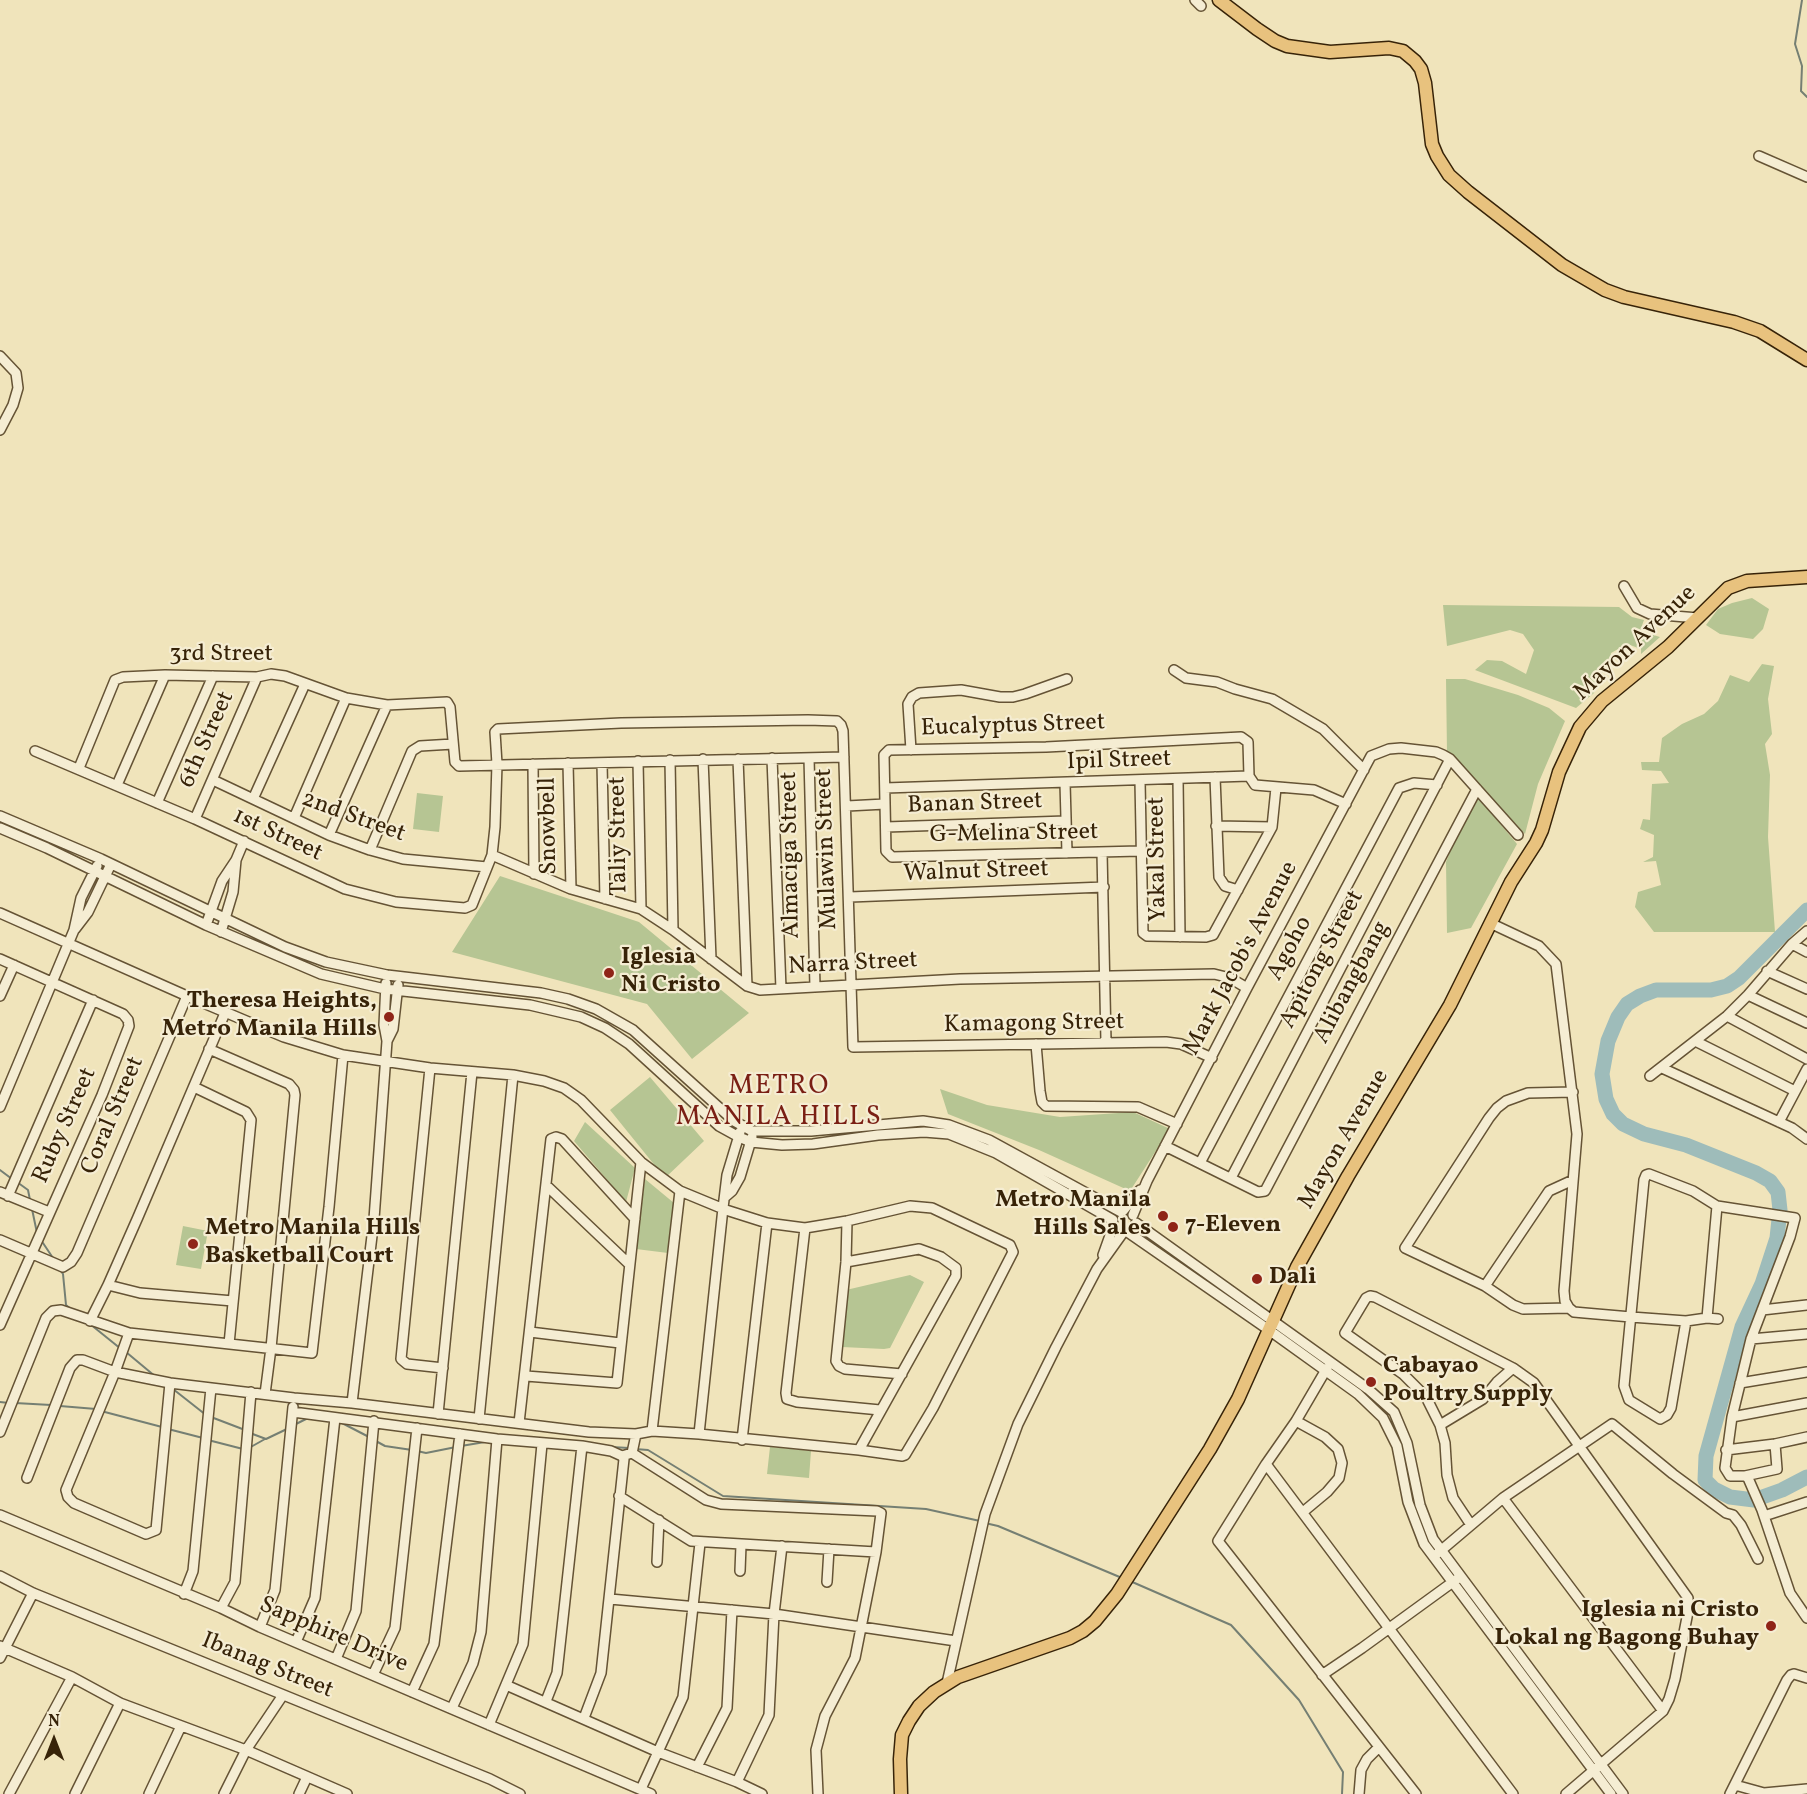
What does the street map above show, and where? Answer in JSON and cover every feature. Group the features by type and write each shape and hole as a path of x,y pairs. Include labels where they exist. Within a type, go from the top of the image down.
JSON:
{"main road":[{"path":"1219,0 1257,29 1287,46 1330,52 1389,48 1403,51 1421,69 1425,83 1432,144 1449,175 1562,265 1605,290 1624,297 1741,324 1760,331 1807,360"},
{"name":"Mayon Avenue","path":"901,1794 900,1749 905,1729 919,1706 947,1683 969,1672 1070,1638 1095,1621 1117,1594 1210,1449 1238,1399 1301,1259 1450,1005 1511,882 1539,837 1559,772 1580,727 1602,701 1668,647 1718,595 1736,584 1758,580 1807,577"}],"street":[{"path":"1759,156 1807,177"},
{"path":"0,356 16,373 18,388 14,405 0,430"},
{"path":"1624,586 1637,608 1650,614 1698,618"},
{"path":"1174,670 1186,678 1217,682 1272,699 1323,729 1364,770"},
{"name":"3rd Street","path":"78,768 115,680 123,677 165,675 257,677 271,674 285,676 345,698 387,705 447,702 450,707 453,744"},
{"path":"117,785 165,675"},
{"path":"157,803 213,676"},
{"name":"6th Street","path":"195,819 257,677"},
{"path":"911,750 908,704 912,696 919,693 961,690 1013,697 1067,679"},
{"path":"253,799 305,684"},
{"path":"294,818 345,698"},
{"path":"329,835 387,705"},
{"name":"Mulawin Street","path":"497,764 495,732 498,729 621,723 808,720 831,720 840,723 843,730 847,806 854,1047"},
{"name":"Eucalyptus Street","path":"889,856 886,851 884,753 889,750 1046,747 1241,737 1248,742 1249,776"},
{"path":"370,850 412,751 420,746 453,744 457,765 844,757"},
{"name":"Mark Jacob's Avenue","path":"1125,1234 1135,1228 1134,1219 1147,1181 1371,756 1389,749 1401,748 1436,752 1450,759"},
{"name":"1st Street","path":"35,751 195,819 345,889 418,905 469,907 472,905 487,867"},
{"path":"772,758 781,989"},
{"name":"Almaciga Street","path":"809,758 814,987"},
{"path":"703,759 711,959"},
{"path":"738,759 747,986"},
{"path":"1450,759 1518,835"},
{"name":"Apitong Street","path":"1231,1178 1450,759"},
{"path":"670,760 674,930"},
{"name":"Taliy Street","path":"638,761 640,909"},
{"path":"602,763 605,899"},
{"path":"487,867 492,855 495,827 497,764"},
{"name":"Snowbell","path":"568,764 571,889"},
{"path":"533,765 534,874"},
{"name":"Ipil Street","path":"885,788 1249,776 1254,785 1314,790 1346,804"},
{"path":"1215,777 1219,880 1224,886 1238,890"},
{"name":"Yakal Street","path":"1178,779 1180,937"},
{"name":"2nd Street","path":"213,780 329,835 370,850 403,858 487,867"},
{"path":"1140,781 1143,933 1147,936 1206,937 1213,935 1272,827 1276,788"},
{"path":"1065,783 1067,853"},
{"name":"Agoho","path":"1200,1163 1399,788 1414,783 1437,785"},
{"name":"Alibangbang","path":"1231,1178 1261,1192 1265,1191 1477,789"},
{"path":"847,806 885,804"},
{"path":"0,816 101,858 285,947 326,962 387,975 541,993 596,1009 633,1030 742,1127 754,1132 811,1131 923,1121 948,1125 989,1140 1122,1211 1271,1326 1328,1367 1368,1389 1394,1412 1407,1443 1420,1505 1437,1553 1611,1794"},
{"name":"Banan Street","path":"886,827 1066,821"},
{"path":"1216,826 1272,827"},
{"path":"0,828 206,926 321,974 385,989 530,1005 580,1017 605,1028 628,1044 719,1126 751,1142 782,1145 813,1144 878,1135 924,1132 949,1134 996,1153 1113,1223 1125,1234 1271,1326"},
{"path":"206,926 222,881 236,860 244,841"},
{"name":"G-Melina Street","path":"889,856 1140,851"},
{"path":"1102,852 1106,1042"},
{"path":"492,855 571,889 640,909 674,930 747,986"},
{"path":"0,1107 69,943 81,898 101,858"},
{"path":"221,932 233,892 236,860"},
{"path":"74,930 88,912 111,864"},
{"name":"Walnut Street","path":"850,897 1104,887"},
{"path":"0,913 284,1037 343,1055 430,1068 513,1075 544,1081 572,1093 641,1162 680,1191 767,1223 805,1228 910,1206 932,1208 1010,1245 1012,1252 933,1408 905,1455 898,1457 859,1450 699,1434 652,1431 636,1434 589,1432 294,1398 170,1383 115,1372 83,1360 74,1362 27,1478"},
{"path":"1490,923 1539,946 1556,964 1577,1134 1564,1292 1569,1308 1574,1312 1631,1317 1686,1321 1718,1319"},
{"path":"1650,1076 1727,1016 1792,944 1807,931"},
{"path":"1792,944 1807,952"},
{"name":"Ruby Street","path":"0,959 123,1014 129,1026 102,1095 0,1325"},
{"path":"0,996 14,965"},
{"path":"1767,971 1807,989"},
{"name":"Narra Street","path":"747,986 760,990 852,984 1214,974 1230,978 1247,988"},
{"path":"352,1403 374,1219 386,1062 387,1041 384,1025 387,975"},
{"path":"387,1041 393,1029 399,976"},
{"path":"1748,995 1807,1023"},
{"name":"Coral Street","path":"31,1254 63,1267 68,1266 77,1253 187,996"},
{"path":"49,1212 4,1194 93,1000"},
{"path":"90,1321 108,1285 225,1013"},
{"path":"1727,1016 1807,1059"},
{"path":"1695,1041 1795,1091"},
{"name":"Kamagong Street","path":"854,1047 1106,1042 1181,1044 1212,1058"},
{"path":"1036,1044 1040,1091 1042,1102 1046,1106 1138,1107 1177,1124"},
{"path":"209,1049 289,1084 294,1089 295,1100 272,1348 265,1394"},
{"path":"0,1432 49,1314 53,1311 61,1310 129,1333 312,1353 329,1207 343,1055"},
{"path":"430,1068 401,1359 407,1364 443,1368"},
{"path":"1662,1068 1792,1128 1807,1138"},
{"path":"1779,1122 1807,1068"},
{"path":"438,1414 472,1072"},
{"path":"479,1419 513,1075"},
{"path":"194,1087 246,1112 251,1120 229,1344"},
{"path":"1569,1308 1523,1309 1512,1305 1485,1286 1405,1248 1497,1108 1506,1101 1528,1093 1573,1092"},
{"path":"699,1434 727,1175 742,1127"},
{"path":"725,1197 732,1191 740,1177 754,1132"},
{"path":"519,1423 547,1186 550,1142 553,1138 560,1137 635,1219"},
{"path":"1165,1146 1231,1178"},
{"path":"526,1376 617,1383 641,1162"},
{"path":"1686,1321 1671,1408 1667,1415 1660,1419 1629,1400 1624,1386 1646,1175 1653,1175 1693,1191 1717,1206 1795,1219 1751,1339 1732,1417 1725,1468 1730,1476 1746,1477 1777,1469 1775,1444"},
{"path":"1485,1286 1549,1191 1574,1180"},
{"name":"Mark Jacob's Avenue","path":"1113,1223 1147,1181"},
{"path":"547,1186 629,1264"},
{"path":"652,1431 680,1191"},
{"path":"1707,1318 1717,1206"},
{"path":"847,1221 846,1262 836,1361 845,1369 902,1374"},
{"path":"742,1440 767,1223"},
{"path":"947,1683 985,1515 1018,1424 1097,1269 1113,1223"},
{"path":"805,1228 787,1400 880,1410"},
{"path":"1097,1269 1125,1234"},
{"path":"0,1240 31,1254"},
{"path":"846,1262 919,1249 941,1257 956,1268 956,1276 859,1450"},
{"path":"108,1285 140,1293 233,1301"},
{"path":"1471,1525 1453,1498 1447,1475 1445,1443 1440,1425 1426,1397 1403,1374 1345,1333 1366,1298 1375,1297 1513,1368 1534,1383 1688,1598 1688,1612 1670,1700 1663,1711 1566,1794"},
{"path":"1762,1310 1807,1305"},
{"path":"530,1332 620,1343"},
{"path":"129,1333 66,1490 68,1497 74,1503 146,1534 156,1530 170,1383"},
{"path":"1751,1339 1807,1334"},
{"path":"1328,1367 1296,1421 1218,1541 1416,1794"},
{"path":"1440,1425 1482,1399 1513,1368"},
{"path":"1740,1383 1807,1372"},
{"path":"184,1594 194,1571 211,1388"},
{"path":"221,1608 235,1582 251,1392"},
{"path":"260,1627 275,1590 294,1398"},
{"path":"1732,1417 1807,1404"},
{"path":"293,1412 497,1439 582,1446 627,1454 706,1500 714,1502 877,1511 882,1517 855,1658 825,1716 816,1750 818,1794"},
{"path":"296,1642 315,1598 335,1418"},
{"path":"336,1659 356,1611 374,1421"},
{"path":"1296,1421 1325,1437 1338,1449 1342,1463 1339,1478 1327,1492 1303,1512"},
{"path":"1437,1553 1503,1498 1612,1424 1673,1474 1726,1513 1733,1515 1741,1525 1758,1559"},
{"path":"373,1675 395,1628 417,1428"},
{"path":"412,1692 434,1644 459,1434"},
{"path":"584,1718 601,1673 624,1459 636,1434"},
{"path":"1726,1450 1775,1444 1807,1437"},
{"path":"452,1708 473,1663 482,1632 497,1439"},
{"path":"489,1725 523,1644 542,1444"},
{"path":"546,1701 557,1673 582,1446"},
{"path":"1266,1464 1513,1794"},
{"path":"1746,1477 1763,1513 1790,1593 1807,1618"},
{"path":"619,1496 692,1541 700,1543 876,1552"},
{"path":"1503,1498 1663,1711"},
{"path":"1763,1513 1807,1502"},
{"name":"Sapphire Drive","path":"0,1515 651,1794"},
{"path":"657,1562 658,1520"},
{"path":"641,1789 683,1697 700,1543"},
{"path":"740,1571 741,1545"},
{"path":"737,1782 769,1715 774,1614 782,1546"},
{"path":"827,1582 829,1550"},
{"name":"Ibanag Street","path":"0,1576 33,1593 490,1779 520,1794"},
{"path":"1322,1675 1457,1580"},
{"path":"1457,1580 1601,1762 1623,1794"},
{"path":"0,1658 3,1647 33,1593"},
{"path":"610,1599 774,1614 956,1641"},
{"path":"697,1767 727,1708 732,1610"},
{"path":"3,1647 72,1677 120,1703 246,1750 346,1794"},
{"path":"1730,1794 1789,1677 1794,1674 1807,1678"},
{"path":"9,1794 72,1677"},
{"path":"506,1685 658,1752 762,1794"},
{"path":"224,1794 246,1750 283,1695"},
{"path":"75,1794 120,1703"},
{"path":"149,1794 181,1726"},
{"path":"1359,1794 1361,1770 1367,1759 1379,1747"},
{"path":"299,1794 307,1777"},
{"path":"1735,1785 1764,1793 1807,1789"}],"green space":[{"path":"1752,598 1769,609 1763,629 1753,639 1720,634 1706,625 1718,609"},
{"path":"1443,605 1619,607 1632,617 1644,620 1640,631 1660,637 1641,654 1641,649 1630,645 1611,653 1608,669 1602,673 1594,693 1576,708 1475,670 1487,660 1502,661 1526,674 1534,650 1523,634 1510,630 1447,646"},
{"path":"1762,664 1774,666 1768,699 1772,734 1765,744 1770,775 1768,837 1775,932 1654,932 1635,907 1638,892 1661,885 1656,861 1643,862 1653,857 1654,835 1640,829 1643,819 1650,820 1652,784 1669,783 1661,771 1642,770 1641,762 1659,762 1662,738 1682,724 1704,714 1718,701 1730,675 1749,682"},
{"path":"1446,679 1465,679 1518,695 1549,708 1565,721 1538,784 1525,834 1466,770 1447,753"},
{"path":"417,793 443,796 439,832 413,829"},
{"path":"1478,797 1517,844 1471,928 1447,933 1446,862"},
{"path":"500,876 639,922 749,1013 692,1059 647,1004 452,952"},
{"path":"650,1077 704,1141 665,1178 610,1110"},
{"path":"940,1089 987,1105 1060,1117 1133,1112 1170,1129 1130,1191 1039,1150 948,1114"},
{"path":"585,1122 635,1168 626,1202 574,1141"},
{"path":"645,1179 674,1203 668,1253 636,1249"},
{"name":"Metro Manila Hills Basketball Court","path":"183,1226 208,1231 201,1269 176,1265"},
{"path":"910,1275 924,1282 890,1348 842,1347 846,1290"},
{"path":"770,1447 811,1451 809,1478 767,1474"}],"waterway":[{"path":"1802,0 1795,44 1802,66 1801,91 1807,97"},
{"path":"1807,910 1739,978 1727,986 1711,990 1656,990 1627,1004 1618,1017 1608,1041 1602,1074 1606,1099 1613,1114 1623,1124 1644,1134 1686,1145 1756,1173 1770,1181 1778,1192 1780,1210 1777,1238 1762,1284 1742,1327 1706,1456 1705,1480 1714,1489 1730,1497 1754,1500 1782,1490 1807,1477"},
{"path":"0,1170 12,1179"},
{"path":"17,1182 28,1190 30,1200"},
{"path":"32,1209 37,1233"},
{"path":"41,1240 53,1258"},
{"path":"61,1271 66,1305 72,1310"},
{"path":"90,1324 121,1349"},
{"path":"126,1352 156,1377"},
{"path":"173,1389 206,1415"},
{"path":"0,1402 9,1403"},
{"path":"15,1403 51,1405"},
{"path":"60,1406 96,1409"},
{"path":"101,1411 162,1427"},
{"path":"211,1417 245,1430"},
{"path":"294,1425 308,1418"},
{"path":"340,1422 369,1437"},
{"path":"250,1433 266,1439 289,1428"},
{"path":"168,1429 203,1438"},
{"path":"249,1448 265,1439"},
{"path":"208,1440 243,1449"},
{"path":"374,1440 385,1446 412,1450"},
{"path":"461,1446 485,1442"},
{"path":"417,1451 426,1453 456,1447"},
{"path":"611,1447 629,1448"},
{"path":"635,1449 648,1450 723,1496 926,1509 980,1521"},
{"path":"985,1523 998,1526 1122,1578"},
{"path":"1130,1581 1231,1625 1299,1700 1343,1772 1342,1794"}],"place":[{"name":"Iglesia Ni Cristo","path":"609,973"},
{"name":"Theresa Heights, Metro Manila Hills","path":"389,1017"},
{"name":"Metro Manila Hills Sales","path":"1163,1216"},
{"name":"7-Eleven","path":"1173,1227"},
{"name":"Metro Manila Hills Basketball Court","path":"193,1244"},
{"name":"Dali","path":"1257,1279"},
{"name":"Cabayao Poultry Supply","path":"1371,1382"},
{"name":"Iglesia ni Cristo Lokal ng Bagong Buhay","path":"1771,1626"}],"district":[{"name":"METRO MANILA HILLS","path":"779,1104"}]}
